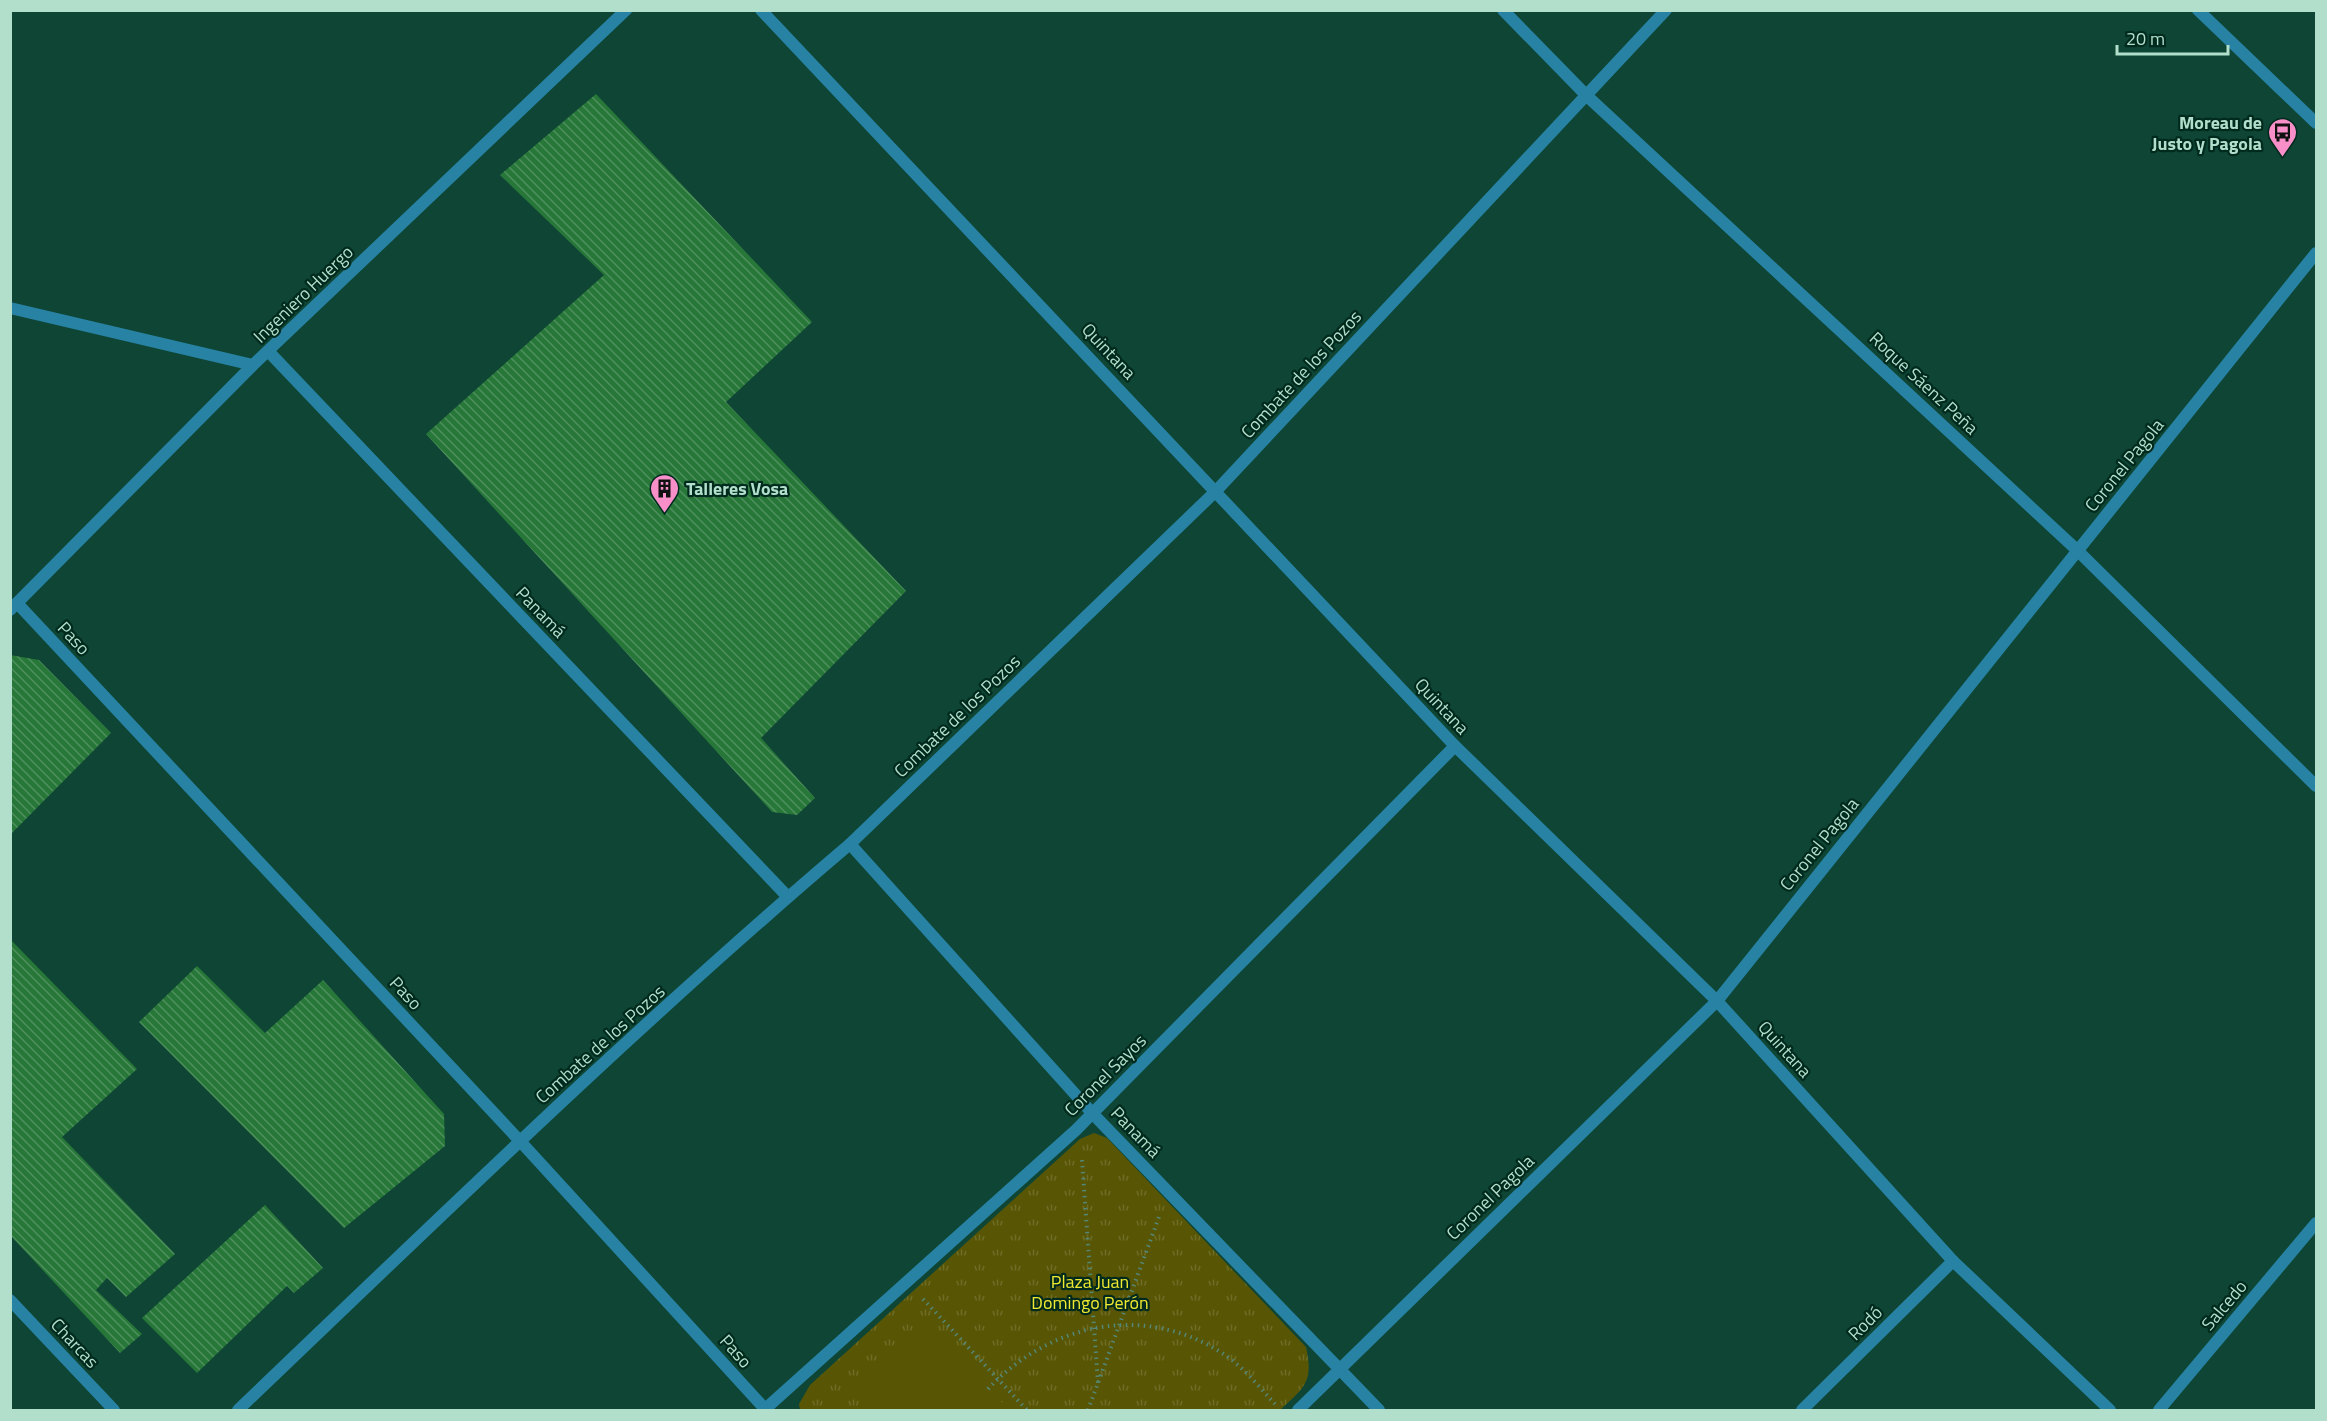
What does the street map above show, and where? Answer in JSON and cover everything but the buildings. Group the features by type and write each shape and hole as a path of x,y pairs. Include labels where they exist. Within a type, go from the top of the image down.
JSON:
{"street":[{"name":"Ingeniero Huergo","path":"14,606 253,365 626,10"},
{"name":"Quintana","path":"761,10 1455,746 1716,1001 1953,1261 2110,1410"},
{"name":"Roque Sáenz Peña","path":"1503,10 1587,96 2078,551 2316,786"},
{"name":"Combate de los Pozos","path":"238,1410 520,1141 849,844 1216,491 1666,10"},
{"path":"2198,10 2316,123"},
{"name":"Coronel Pagola","path":"1298,1410 1716,1001 2316,253"},
{"path":"10,308 253,365"},
{"name":"Panamá","path":"269,352 788,897"},
{"name":"Paso","path":"14,606 520,1141 765,1410"},
{"name":"Coronel Sayos","path":"765,1410 1093,1114 1455,746"},
{"name":"Panamá","path":"849,844 1093,1114 1379,1410"},
{"name":"Salcedo","path":"2159,1410 2316,1223"},
{"name":"Rodó","path":"1802,1410 1953,1261"},
{"name":"Charcas","path":"10,1300 114,1410"}],"path":[{"path":"1081,1151 1098,1383"},
{"path":"1088,1410 1162,1210"},
{"path":"922,1298 1027,1410"},
{"path":"988,1389 1011,1367 1045,1344 1066,1335 1119,1326 1156,1327 1184,1333 1241,1367 1280,1410"}],"green space":[{"name":"Plaza Juan Domingo Perón","path":"1094,1133 1107,1138 1306,1347 1308,1377 1301,1390 1280,1410 800,1410 799,1404 810,1385 1080,1139"},
{"path":"927,1323 1009,1410 878,1410 857,1388"}],"place":[{"name":"Moreau de Justo y Pagola","path":"2283,158"},
{"name":"Talleres Vosa","path":"665,514"}]}
